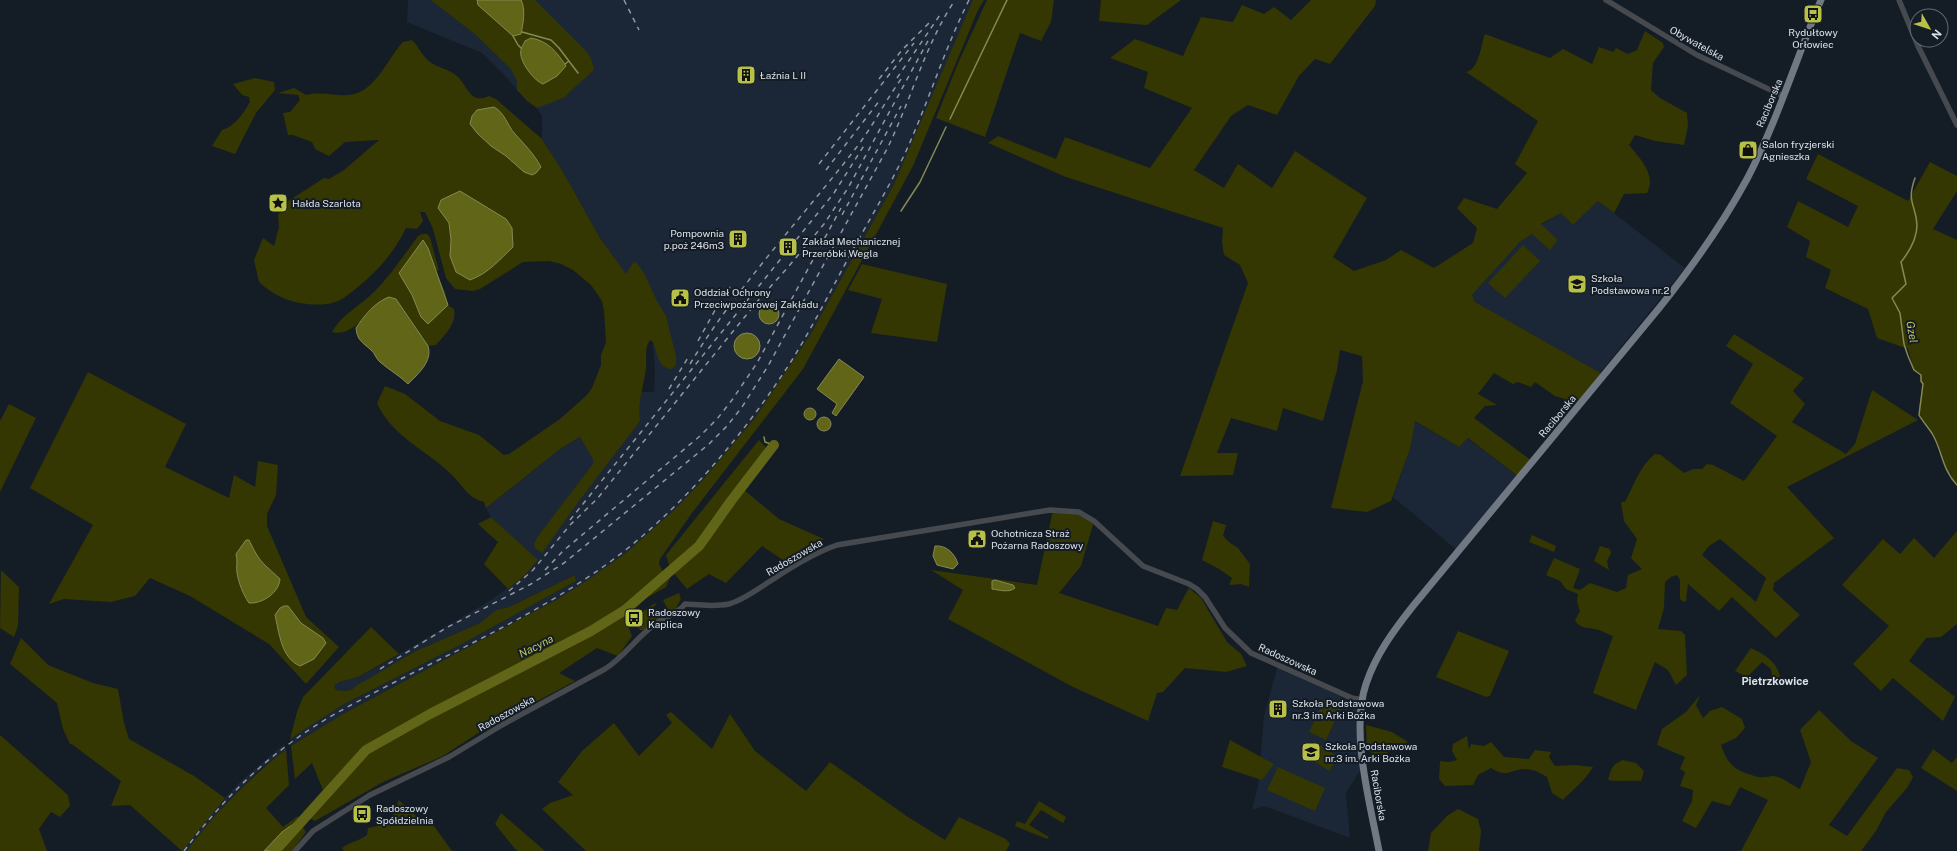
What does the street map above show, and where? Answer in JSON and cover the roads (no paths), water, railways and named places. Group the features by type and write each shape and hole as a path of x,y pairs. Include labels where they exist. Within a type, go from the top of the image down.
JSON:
{"main road":[{"name":"Raciborska","path":"1379,851 1360,738 1363,700 1366,685 1378,655 1392,632 1656,312 1699,257 1747,179 1783,96 1821,0"}],"street":[{"name":"Obywatelska","path":"1606,0 1697,54 1783,96"},
{"path":"1899,0 1924,59 1957,126"},
{"name":"Radoszowska","path":"295,851 312,831 370,795 450,757 502,724 605,669 616,662 655,624 681,609 685,604 709,606 733,602 755,591 796,564 821,551 837,545 1050,510 1072,510 1084,514 1094,521 1143,566 1189,584 1200,591 1224,628 1251,653 1352,698 1363,700"}],"waterway":[{"path":"950,119 1007,0"},
{"path":"522,32 551,40 578,73"},
{"name":"Nacyna","path":"513,36 521,48"},
{"path":"565,64 569,61"},
{"path":"901,211 920,182 946,127"},
{"name":"Gzel","path":"1915,178 1912,186 1911,198 1916,218 1917,230 1912,245 1901,262 1906,284 1892,298 1900,313 1904,344 1908,356 1914,370 1921,375 1921,381 1923,384 1919,415 1933,435 1945,467 1957,485"},
{"name":"Nacyna","path":"764,437 765,442 774,445"},
{"name":"Nacyna","path":"275,851 366,750 430,714 591,631 625,610 699,546 774,445"}],"railway":[{"path":"624,0 639,30"},
{"path":"380,669 446,628 531,584 564,563 709,444 727,426 742,407 768,366 887,149 935,35 955,0"},
{"path":"184,851 220,807 246,780 300,736 349,706 499,629 581,582 634,543 660,521 685,496 731,444 753,416 792,360 815,321 887,190 907,149 952,37 969,0"},
{"path":"897,78 942,12"},
{"path":"879,79 902,50 931,21"},
{"path":"509,591 533,570 570,525 597,499 756,303 824,224 848,188 929,39"},
{"path":"819,164 914,43"},
{"path":"690,364 708,336 748,281 835,175 862,139 904,75"},
{"path":"826,170 880,100"},
{"path":"842,215 901,106"},
{"path":"570,520 834,193 865,144"},
{"path":"545,570 563,551 700,436 717,419 757,363 841,208"},
{"path":"698,341 719,303 730,287"},
{"path":"669,389 689,356"}],"place":[{"name":"Rydułtowy Orłowiec","path":"1813,14"},
{"name":"Łaźnia L II","path":"746,75"},
{"name":"Salon fryzjerski Agnieszka","path":"1748,150"},
{"name":"Hałda Szarlota","path":"278,203"},
{"name":"Pompownia p.poż 246m3","path":"738,239"},
{"name":"Zakład Mechanicznej Przeróbki Wegla","path":"788,247"},
{"name":"Szkoła Podstawowa nr.2","path":"1577,284"},
{"name":"Oddział Ochrony Przeciwpożarowej Zakładu","path":"680,298"},
{"name":"Ochotnicza Straż Pożarna Radoszowy","path":"977,539"},
{"name":"Radoszowy Kaplica","path":"634,618"},
{"name":"Szkoła Podstawowa nr.3 im Arki Bożka","path":"1278,709"},
{"name":"Szkoła Podstawowa nr.3 im. Arki Bożka","path":"1311,752"},
{"name":"Radoszowy Spółdzielnia","path":"362,814"}],"district":[{"name":"Pietrzkowice","path":"1775,681"}]}
